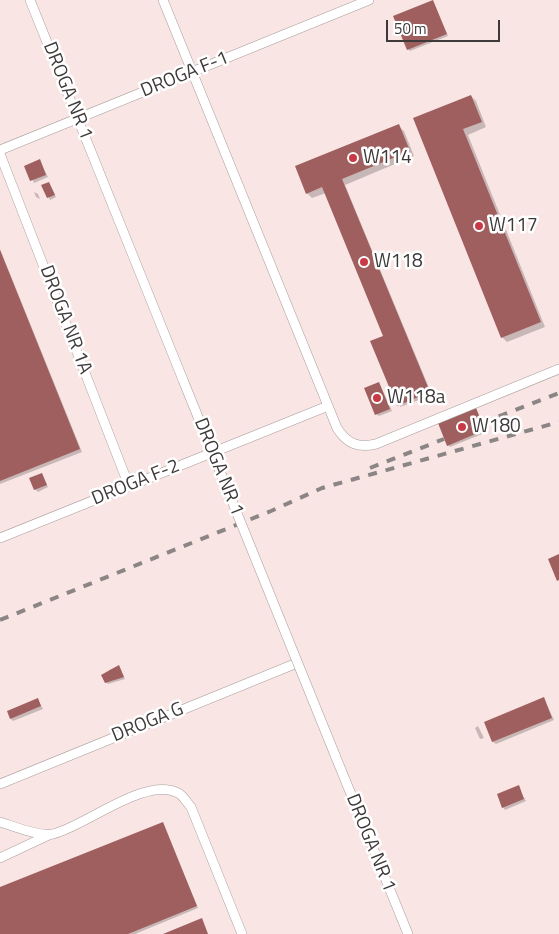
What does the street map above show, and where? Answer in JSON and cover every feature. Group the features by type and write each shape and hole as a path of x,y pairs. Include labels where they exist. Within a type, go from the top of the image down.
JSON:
{"lane":[{"name":"DROGA NR 1","path":"30,0 408,934"},
{"path":"163,0 328,406 344,439 353,444 365,446 376,444 559,369"},
{"name":"DROGA F-1","path":"0,152 78,118 369,0"},
{"name":"DROGA NR 1A","path":"0,152 129,486"},
{"name":"DROGA F-2","path":"0,538 328,406"},
{"name":"DROGA G","path":"0,784 297,662"},
{"path":"0,858 139,794 160,788 179,793 191,807 242,934"},
{"path":"0,822 26,830 51,834"}],"shaded area":[{"path":"0,0 559,0 559,934 0,934"}],"building":[{"path":"433,0 447,34 407,50 393,16"},
{"name":"W117","path":"471,95 482,122 463,129 541,322 501,338 413,118"},
{"name":"W118","path":"399,124 410,151 342,179 430,392 397,406 370,341 383,336 322,187 306,194 295,166"},
{"path":"40,159 46,175 30,181 24,166"},
{"path":"49,182 55,195 47,198 41,185"},
{"path":"0,250 80,449 0,481"},
{"name":"W118a","path":"379,382 390,409 375,415 364,388"},
{"name":"W180","path":"476,408 485,430 447,446 438,423"},
{"path":"42,473 47,485 34,490 29,478"},
{"path":"559,554 559,580 557,581 548,559"},
{"path":"119,665 124,677 105,683 101,675"},
{"path":"544,697 552,718 492,742 484,722"},
{"path":"38,698 41,706 10,719 7,711"},
{"path":"519,785 524,799 502,808 497,794"},
{"path":"163,822 197,906 128,934 0,934 0,887"},
{"path":"202,918 208,934 163,934"}],"railway":[{"path":"482,423 559,393"},
{"path":"0,620 271,511 322,488 559,422"},
{"path":"370,468 444,439"}],"place":[{"name":"W114","path":"353,158"},
{"name":"W117","path":"479,226"},
{"name":"W118","path":"364,262"},
{"name":"W118a","path":"377,398"},
{"name":"W180","path":"462,427"}]}
